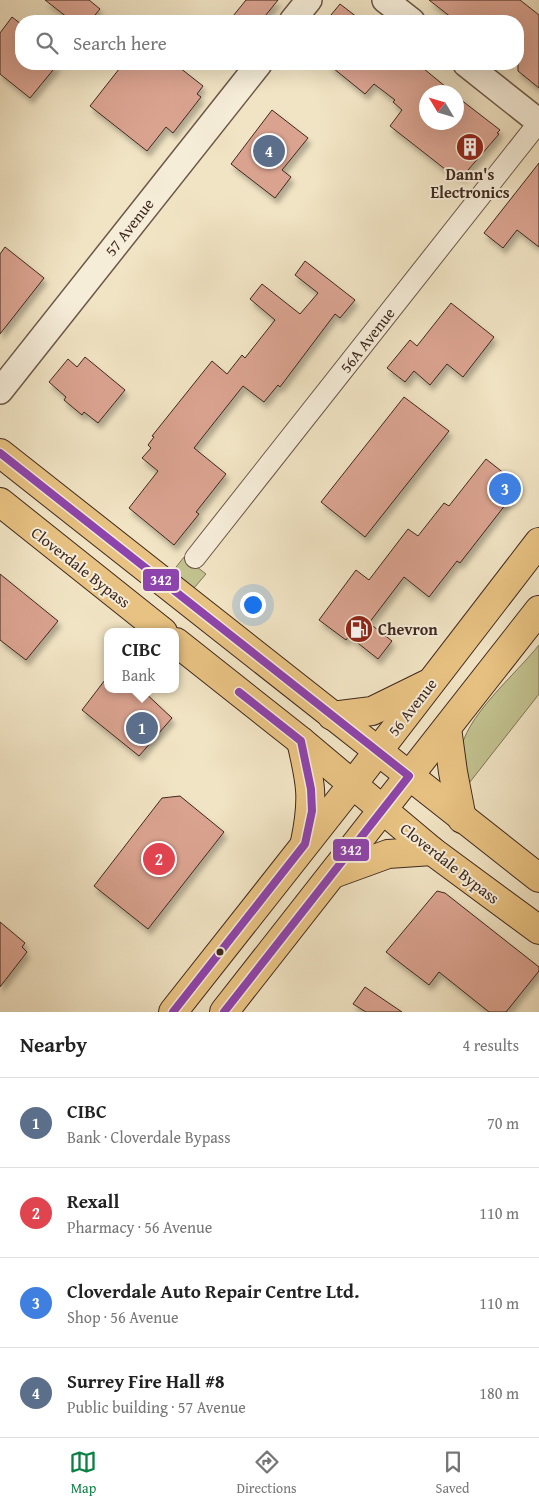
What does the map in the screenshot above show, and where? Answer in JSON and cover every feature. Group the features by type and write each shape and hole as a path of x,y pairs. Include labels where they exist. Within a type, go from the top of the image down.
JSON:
{"highway":[{"path":"0,453 539,878"},
{"name":"Cloverdale Bypass","path":"0,502 158,628"},
{"name":"56 Avenue","path":"173,1012 378,752 539,542"},
{"path":"224,1012 539,610"},
{"name":"Cloverdale Bypass","path":"179,644 301,741 432,851 539,930"},
{"path":"332,716 372,711 433,681"},
{"path":"447,728 462,819"},
{"path":"301,741 311,789 312,811 305,844"},
{"path":"332,875 388,854 432,851"}],"street":[{"path":"297,15 309,0"},
{"path":"385,0 404,15"},
{"name":"57 Avenue","path":"0,391 254,70"},
{"path":"474,70 539,122"},
{"name":"56A Avenue","path":"195,558 539,122"}],"green space":[{"path":"184,557 206,574 194,588 173,571"},
{"path":"539,645 539,694 466,787 461,753 464,740 471,726 492,696"}],"building":[{"path":"45,0 89,0 100,9 95,15 64,15"},
{"path":"246,0 278,0 266,15 234,15"},
{"path":"429,0 520,0 539,15 539,88 518,71 524,70 524,15 448,15"},
{"path":"340,4 354,15 331,15"},
{"path":"12,17 15,19 15,70 53,70 30,98 0,74 0,33"},
{"path":"118,70 183,70 203,86 197,94 201,97 173,133 166,127 147,151 90,106"},
{"path":"335,70 425,70 444,85 419,85 419,130 464,130 464,102 500,130 497,133 499,134 462,177 452,170 450,173 390,126 402,110 393,102 395,100 374,84 365,94"},
{"path":"272,110 308,138 282,170 291,177 275,198 231,164"},
{"path":"539,163 539,247 517,230 503,248 484,233"},
{"path":"5,247 44,278 0,334 0,254"},
{"path":"305,261 355,300 340,318 335,314 280,387 278,385 264,402 243,386 194,448 226,474 196,512 199,514 174,545 129,508 158,471 142,458 151,448 148,445 154,437 152,436 212,361 227,374 242,355 245,358 275,320 250,299 262,284 300,314 318,293 295,275"},
{"path":"451,303 494,337 463,377 447,364 430,385 414,371 405,382 387,368 410,340 417,346"},
{"path":"85,357 125,390 98,423 84,412 82,415 64,400 66,397 49,382 68,359 77,367"},
{"path":"404,397 449,431 365,537 321,502"},
{"path":"486,459 520,486 460,563 457,561 429,597 404,577 369,623 392,641 378,659 349,636 346,640 319,620 356,570 369,580 408,529 418,536 444,503 449,506"},
{"path":"0,574 58,621 26,660 0,640"},
{"path":"104,681 104,693 145,693 172,718 139,756 82,710"},
{"path":"180,796 224,832 148,929 94,886 162,798"},
{"path":"437,891 445,893 539,967 539,971 506,1012 489,1012 439,972 429,985 386,952"},
{"path":"0,922 25,943 22,947 27,952 0,987"},
{"path":"365,987 402,1012 366,1012 353,1004"}],"transit line":[{"name":"342","path":"0,453 409,776 224,1012"},
{"name":"342","path":"173,1012 305,844 312,811 311,789 301,741 239,692"}],"place":[{"name":"Dann's Electronics","path":"470,147"},
{"name":"Surrey Fire Hall #8","path":"269,151"},
{"name":"Cloverdale Auto Repair Centre Ltd.","path":"505,489"},
{"name":"Chevron","path":"359,629"},
{"name":"CIBC","path":"142,728"},
{"name":"Rexall","path":"159,859"}]}
